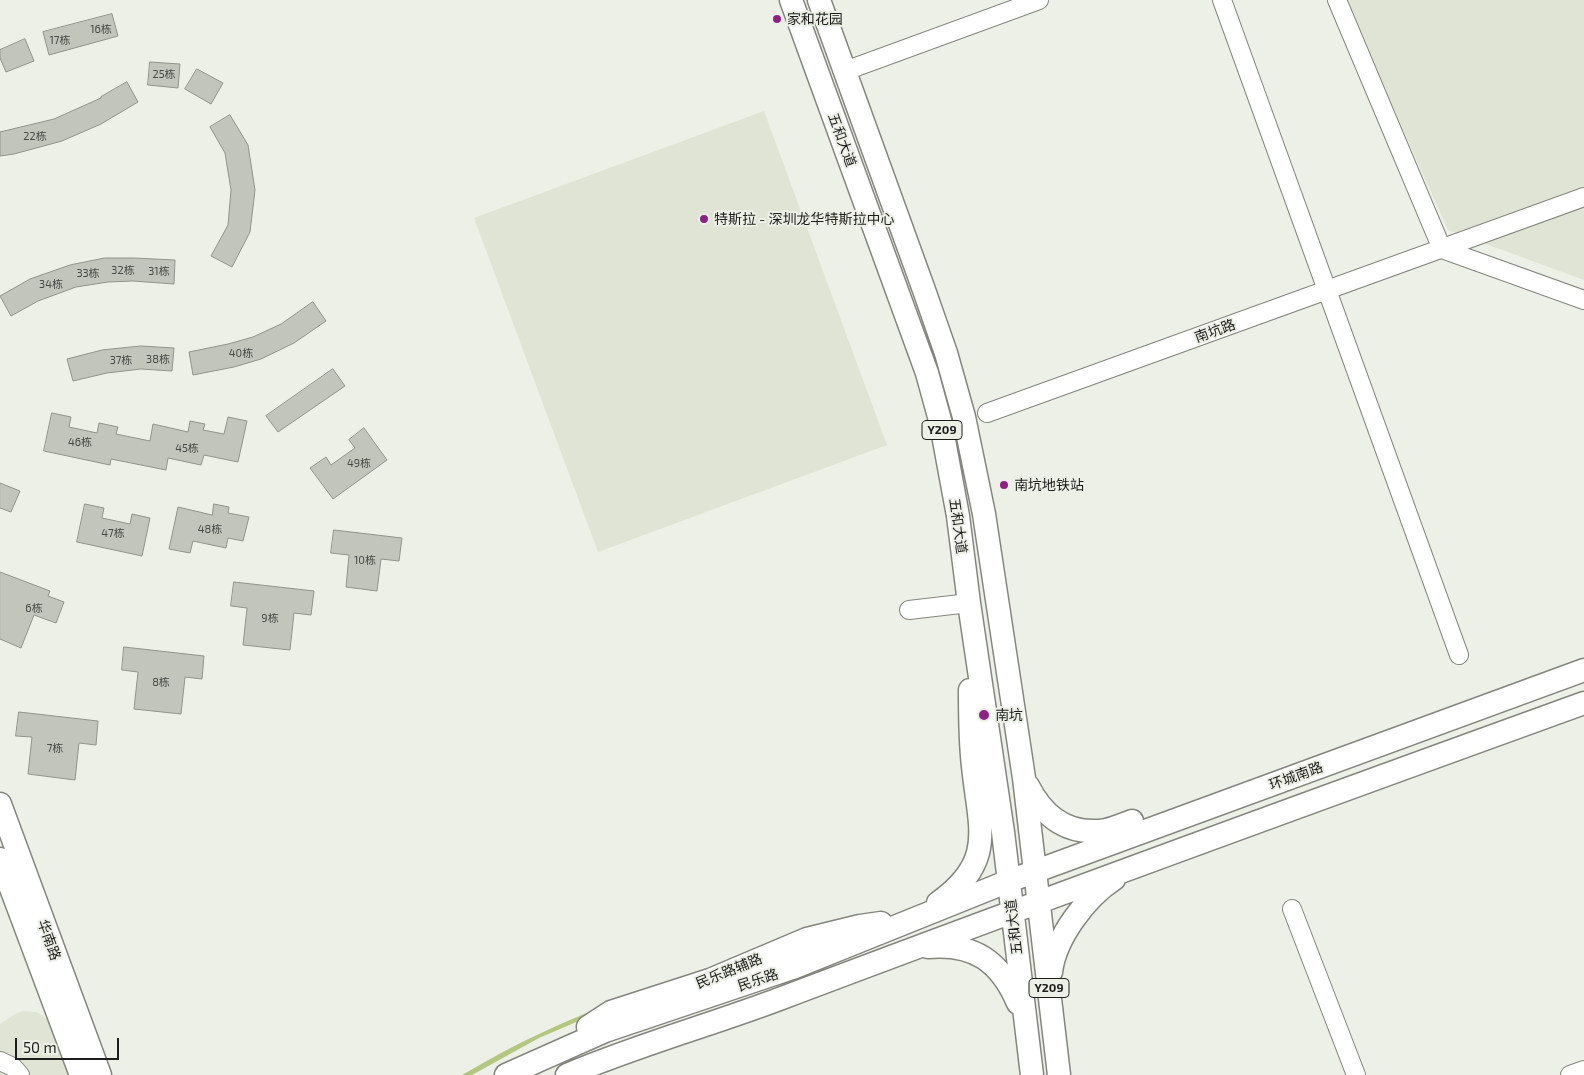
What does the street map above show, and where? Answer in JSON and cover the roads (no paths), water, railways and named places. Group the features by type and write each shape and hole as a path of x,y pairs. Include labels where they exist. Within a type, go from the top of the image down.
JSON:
{"main road":[{"name":"五和大道","path":"791,0 927,373 941,424 958,516 1009,882 1032,1075"},
{"name":"五和大道","path":"819,0 946,353 964,417 984,514 1024,778 1059,1075"},
{"path":"917,918 946,898 964,882 972,870 981,844 971,743 969,603"},
{"name":"环城南路","path":"1009,882 1584,670"},
{"path":"1012,911 1584,703"},
{"path":"1024,778 1035,799 1049,816 1065,826 1085,831 1107,830 1154,813 1222,803 1232,831"},
{"name":"华南路","path":"0,804 100,1075"},
{"name":"华南路","path":"0,859 81,1075"},
{"path":"1049,990 1052,964 1060,942 1071,924 1086,903 1108,883 1133,867"},
{"name":"民乐路","path":"506,1075 605,1031 795,967 1009,882"},
{"name":"民乐路","path":"567,1075 651,1043 779,999 1012,911"},
{"name":"民乐路辅路","path":"553,1053 611,1012 710,980 737,961 806,939 860,926 917,918"},
{"path":"912,948 955,946 983,956 996,966 1008,983 1021,1010 1027,1030"}],"street":[{"path":"845,70 1039,0"},
{"path":"1222,0 1459,655"},
{"path":"1337,0 1442,249 1584,300"},
{"name":"南坑路","path":"987,414 1584,197"},
{"path":"909,610 969,603"},
{"path":"1292,909 1356,1075"},
{"path":"0,1061 13,1067 20,1075"},
{"path":"1570,1075 1584,1070"}],"place":[{"name":"家和花园","path":"777,19"},
{"name":"特斯拉 - 深圳龙华特斯拉中心","path":"704,219"},
{"name":"南坑地铁站","path":"1004,485"},
{"name":"南坑","path":"984,715"}]}
